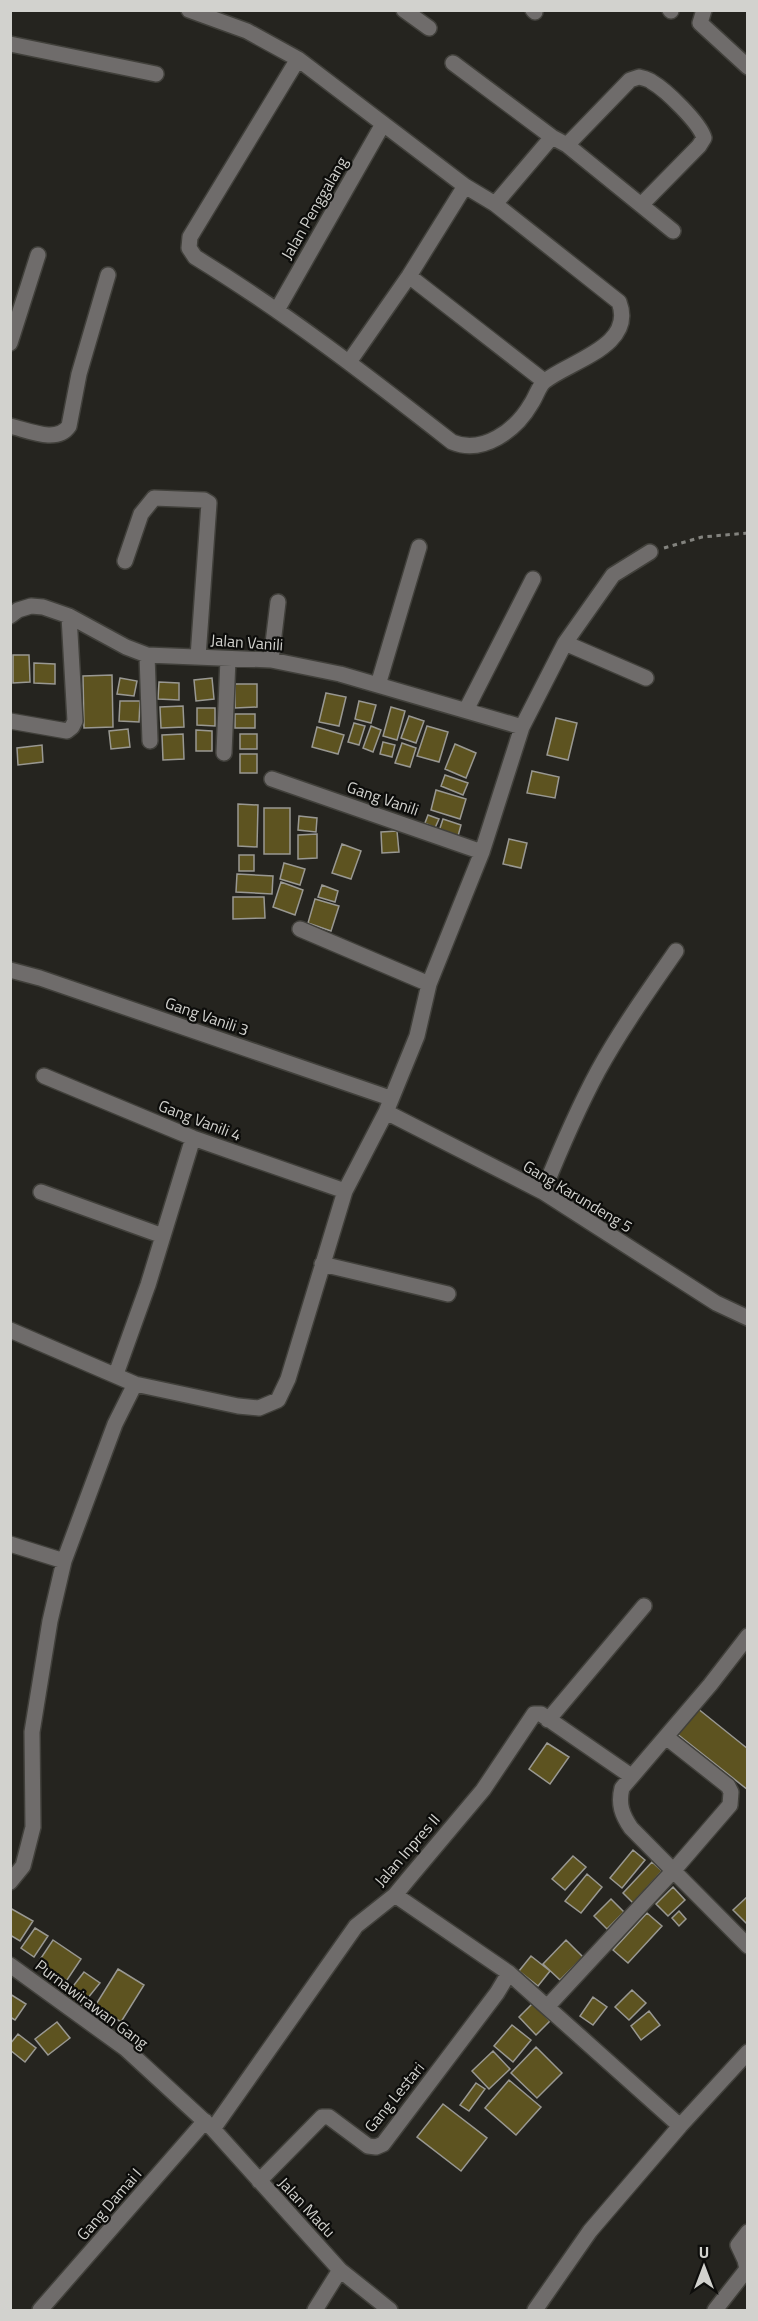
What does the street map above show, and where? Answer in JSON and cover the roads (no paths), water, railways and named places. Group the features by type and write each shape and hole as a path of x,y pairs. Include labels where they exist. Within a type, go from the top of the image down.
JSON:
{"street":[{"path":"189,10 247,32 298,59 465,186 495,204 618,302 622,311 619,328 608,343 544,381 523,417 511,430 478,445 462,446 452,442 349,362 277,310 195,257 189,249 190,237 298,59"},
{"path":"404,10 429,28"},
{"path":"704,10 700,23 747,67"},
{"path":"10,44 156,74"},
{"path":"453,63 552,137 567,145 673,231"},
{"path":"567,145 630,80 639,77 652,81 694,119 704,138 699,146 641,205"},
{"name":"Jalan Penggalang","path":"277,310 383,124"},
{"path":"495,204 552,137"},
{"path":"349,362 409,276 465,186"},
{"path":"10,343 38,255"},
{"path":"10,426 55,436 69,426 79,374 108,274"},
{"path":"409,276 544,381"},
{"path":"126,561 141,514 154,498 204,500 209,503 198,657"},
{"path":"378,685 420,547"},
{"path":"10,1330 135,1384 238,1406 259,1408 278,1400 288,1379 345,1191 388,1105 417,1036 429,984 482,852 522,727 566,643 613,575 650,552"},
{"path":"466,710 533,579"},
{"path":"271,660 278,602"},
{"name":"Jalan Vanili","path":"10,616 30,606 43,607 69,616 126,647 147,655 271,660 340,674 522,727"},
{"path":"10,721 67,731 72,727 75,721 69,616"},
{"path":"566,643 646,678"},
{"path":"147,655 150,741"},
{"path":"224,753 228,659"},
{"name":"Gang Vanili","path":"272,779 482,852"},
{"path":"300,929 429,984"},
{"path":"543,1192 566,1134 599,1069 641,1001 676,951"},
{"name":"Gang Vanili 3","path":"10,970 40,978 388,1105"},
{"name":"Gang Vanili 4","path":"44,1076 193,1138 345,1191"},
{"name":"Gang Karundeng 5","path":"388,1105 543,1192 716,1304 747,1318"},
{"path":"116,1374 148,1285 193,1138"},
{"path":"41,1192 163,1236"},
{"path":"322,1264 448,1294"},
{"path":"10,1882 23,1866 33,1827 32,1732 50,1621 64,1561 115,1424 135,1384"},
{"path":"10,1544 64,1561"},
{"path":"631,1776 548,1720 644,1606"},
{"path":"747,1636 666,1737 631,1776 622,1788 619,1800 623,1816 631,1828 747,1947"},
{"name":"Jalan Inpres II","path":"209,2125 356,1926 394,1895 483,1790 531,1716 537,1713 548,1720"},
{"path":"547,2007 674,1870 730,1805 731,1792 728,1786 666,1737"},
{"path":"394,1895 509,1974 680,2126"},
{"name":"Purnawirawan Gang","path":"10,1965 126,2049 209,2125"},
{"name":"Gang Lestari","path":"259,2181 322,2117 329,2117 368,2146 375,2147 383,2144 509,1974"},
{"path":"535,2310 590,2231 747,2052"},
{"name":"Jalan Madu","path":"209,2125 340,2270 390,2310"},
{"name":"Gang Damai I","path":"40,2310 209,2125"},
{"path":"715,2310 747,2269 746,2260 738,2245 747,2232"},
{"path":"315,2310 340,2270"}]}
